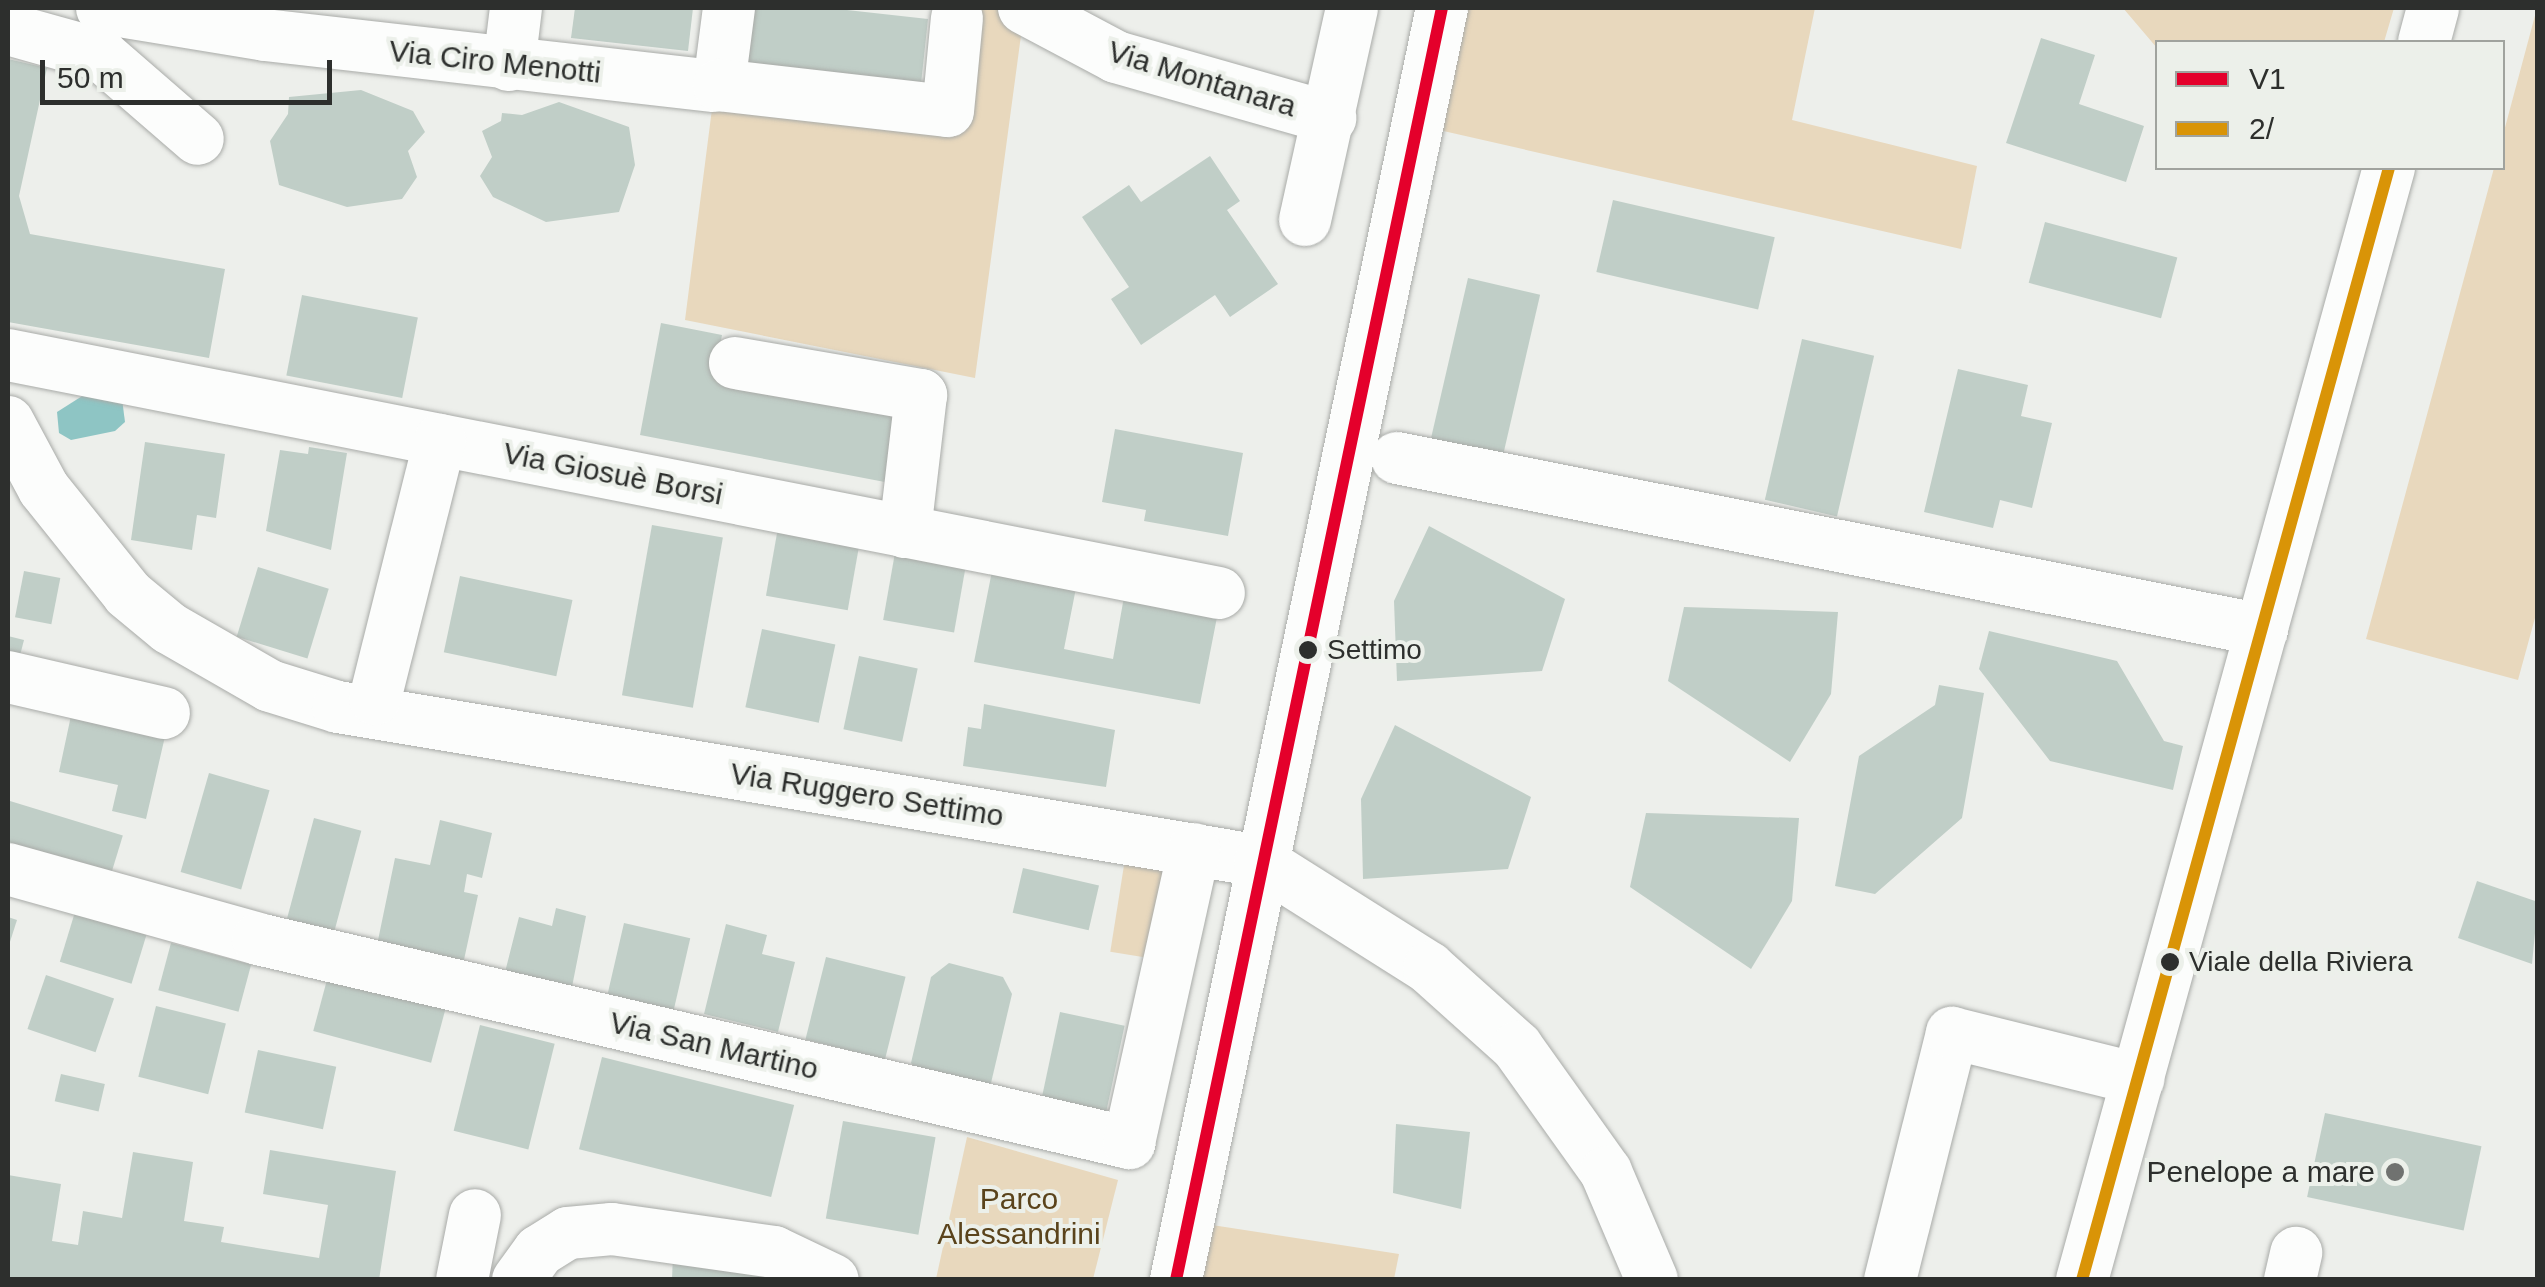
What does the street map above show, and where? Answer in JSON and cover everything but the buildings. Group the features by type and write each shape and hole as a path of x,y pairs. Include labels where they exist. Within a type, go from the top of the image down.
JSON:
{"street":[{"name":"Via Ciro Menotti","path":"102,8 509,65 712,86"},
{"path":"509,65 516,8"},
{"path":"729,8 718,85 948,111 957,18"},
{"name":"Via Montanara","path":"1024,8 1116,57 1330,118"},
{"name":"Via Montanara","path":"1304,220 1352,8"},
{"path":"1176,1280 1260,861 1442,8"},
{"path":"2425,40 2434,8"},
{"path":"8,29 101,55 198,139"},
{"path":"2082,1280 2388,170"},
{"name":"Via Giosuè Borsi","path":"8,355 1219,593"},
{"path":"735,363 922,394 904,532"},
{"name":"Via Ruggero Settimo","path":"8,422 44,489 128,594 168,628 270,686 338,707 1260,861 1429,968 1517,1048 1628,1216 1652,1280"},
{"path":"376,699 440,440"},
{"path":"1397,458 2262,630"},
{"path":"8,677 164,714"},
{"name":"Via San Martino","path":"8,869 258,939 1129,1143 1194,848"},
{"path":"1890,1280 1952,1033 2138,1079"},
{"path":"462,1280 475,1214"},
{"path":"518,1280 538,1251 568,1233 612,1228 774,1252 833,1280"}],"green space":[{"path":"977,8 997,8 1022,28 975,378 685,320 713,101 957,133"},
{"path":"1464,8 1815,8 1792,120 1977,166 1961,249 1439,130"},
{"path":"2123,8 2394,8 2385,40 2155,40 2155,46"},
{"path":"2537,8 2538,607 2518,680 2366,639 2493,170 2505,170 2505,128"},
{"path":"1125,859 1164,865 1149,958 1110,952"},
{"name":"Parco Alessandrini","path":"967,1137 1118,1180 1093,1279 936,1279"},
{"path":"1212,1225 1399,1254 1394,1279 1201,1279"}],"water":[{"path":"87,393 122,399 125,422 115,431 71,440 59,433 57,412"}],"transit line":[{"name":"V1","path":"1176,1280 1442,8"},
{"name":"2/","path":"2082,1280 2388,170"}],"place":[{"name":"Settimo","path":"1308,650"},
{"name":"Viale della Riviera","path":"2170,962"},
{"name":"Penelope a mare","path":"2395,1172"}]}
